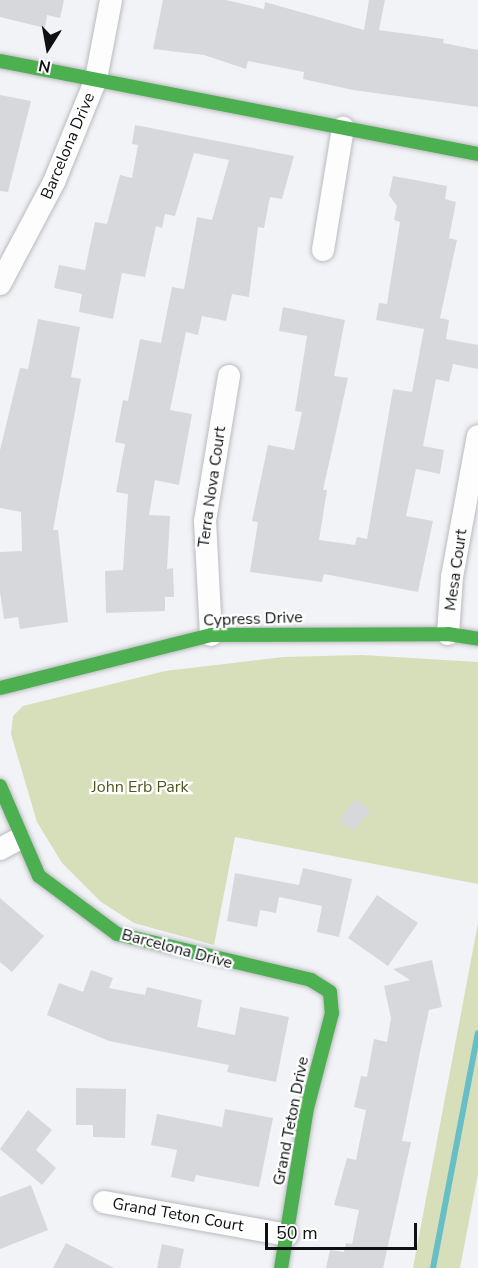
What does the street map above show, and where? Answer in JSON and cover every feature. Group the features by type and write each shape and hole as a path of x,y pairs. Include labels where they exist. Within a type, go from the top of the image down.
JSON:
{"street":[{"name":"Barcelona Drive","path":"0,284 54,182 96,80 111,0"},
{"path":"0,60 478,154"},
{"path":"323,250 343,128"},
{"name":"Terra Nova Court","path":"211,635 205,520 229,376"},
{"name":"Mesa Court","path":"448,634 452,577 478,436"},
{"name":"Cypress Drive","path":"0,688 211,635 448,634 478,639"},
{"name":"Barcelona Drive","path":"0,786 9,844 39,876 117,934 322,985"},
{"name":"Grand Teton Drive","path":"281,1268 307,1108 332,1013 330,992 322,985"},
{"name":"Grand Teton Court","path":"104,1202 287,1235"}],"green space":[{"name":"John Erb Park","path":"362,655 478,662 478,884 235,837 214,945 134,923 101,902 62,863 37,822 11,734 13,716 23,706 165,671 283,657"},
{"path":"478,923 478,1174 460,1268 413,1268"}],"building":[{"path":"0,0 64,0 60,18 47,15 45,28 0,17"},
{"path":"163,0 226,0 264,9 265,2 364,30 369,0 385,0 379,30 444,39 443,43 478,50 478,107 353,90 303,79 304,72 248,61 246,69 204,55 153,49"},
{"path":"0,95 31,101 8,192 0,191"},
{"path":"135,125 294,156 282,199 270,197 264,228 258,227 249,297 232,294 226,321 202,316 198,335 186,332 170,410 192,414 179,485 155,480 149,515 170,516 167,569 173,568 174,597 165,597 165,611 106,613 105,571 123,570 128,494 116,492 125,444 115,442 123,400 128,401 140,339 161,343 172,287 184,289 197,217 212,220 229,160 194,153 175,216 165,214 162,228 156,226 145,277 122,273 113,319 79,312 82,294 54,288 59,265 85,270 95,222 107,224 120,175 132,178 138,145 132,144"},
{"path":"393,176 447,186 445,199 456,202 449,238 457,240 440,318 449,320 446,339 478,345 478,369 453,364 449,382 436,379 423,446 444,450 440,474 416,469 406,516 433,521 418,592 324,574 322,582 250,572 258,522 252,521 268,445 294,450 302,412 295,411 307,336 279,331 283,307 345,320 334,376 348,378 323,490 327,490 319,540 355,545 357,537 367,539 393,389 412,392 424,329 376,320 379,303 387,304 400,222 394,220 397,206 389,195"},
{"path":"38,319 80,327 71,377 81,379 53,530 58,530 68,622 20,629 18,617 4,619 0,592 0,552 22,551 21,512 0,508 0,450 20,368 28,369"},
{"path":"356,799 370,811 353,831 339,819"},
{"path":"303,868 352,879 339,937 317,932 322,906 279,897 276,913 260,910 257,927 227,921 235,873 299,885"},
{"path":"377,895 418,923 388,966 348,938"},
{"path":"0,898 44,936 12,972 0,962"},
{"path":"432,960 442,1007 429,1010 402,1141 411,1142 383,1268 326,1268 330,1250 344,1252 346,1243 352,1244 359,1210 334,1205 347,1158 356,1160 366,1110 354,1107 361,1076 367,1077 374,1039 387,1042 391,1018 384,986 410,980 393,969"},
{"path":"91,970 113,978 109,988 145,995 147,987 202,1000 197,1027 235,1035 240,1007 289,1017 276,1082 227,1072 229,1065 109,1041 47,1015 59,983 83,992"},
{"path":"76,1088 126,1089 125,1138 93,1137 93,1125 76,1125"},
{"path":"225,1109 273,1118 259,1187 196,1175 194,1182 171,1177 177,1150 151,1145 157,1114 222,1127"},
{"path":"28,1110 52,1130 36,1150 56,1168 42,1185 0,1149"},
{"path":"31,1185 48,1230 0,1249 0,1197"},
{"path":"66,1243 114,1268 53,1268"},
{"path":"162,1244 184,1249 180,1268 157,1268"}],"waterway":[{"path":"433,1268 478,1033"}],"traffic: fast":[{"path":"0,61 478,154"},
{"path":"0,688 211,635 448,634 478,639"},
{"path":"0,786 39,876 117,934 311,980 330,992 332,1013 307,1108 281,1268"}]}
